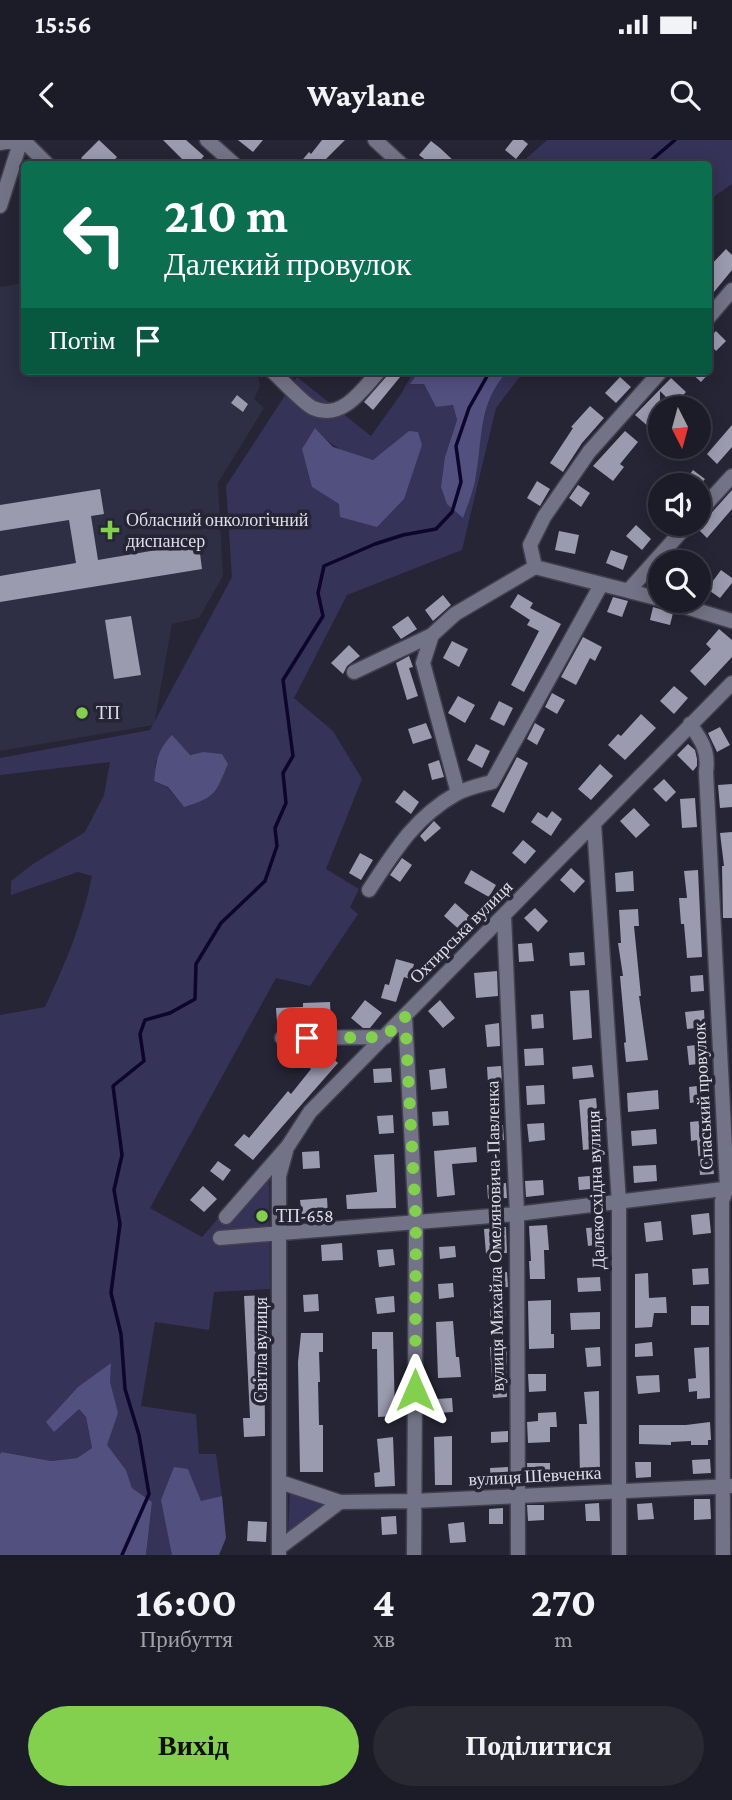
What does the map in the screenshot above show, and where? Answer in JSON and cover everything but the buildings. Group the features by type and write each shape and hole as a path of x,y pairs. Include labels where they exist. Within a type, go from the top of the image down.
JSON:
{"street":[{"path":"0,144 20,140"},
{"path":"20,140 44,161"},
{"path":"0,206 20,140"},
{"path":"207,140 231,161"},
{"path":"375,140 398,161"},
{"path":"712,313 732,290"},
{"path":"276,375 313,408 333,410 349,404 375,375"},
{"path":"535,568 530,545 544,517 589,452 657,375"},
{"path":"711,499 732,476"},
{"path":"629,590 677,536"},
{"path":"354,671 432,635 455,614 535,568 648,596"},
{"path":"369,890 399,846 424,816 458,793 492,782 601,585"},
{"path":"705,613 732,621"},
{"path":"432,635 423,663 458,793"},
{"name":"Охтирська вулиця","path":"226,1217 288,1146 310,1112 732,684"},
{"name":"Спаський провулок","path":"690,724 705,746 708,760 706,772 729,1188 722,1202 728,1486 723,1555"},
{"name":"Далекосхідна вулиця","path":"594,824 619,1203 619,1555"},
{"name":"вулиця Михайла Омеляновича-Павленка","path":"504,916 517,1214 518,1555"},
{"path":"405,1016 416,1223 414,1555"},
{"path":"282,1038 385,1037"},
{"name":"Світла вулиця","path":"279,1551 279,1176 288,1146"},
{"path":"220,1238 517,1214 729,1188"},
{"name":"вулиця Шевченка","path":"280,1482 340,1502 518,1497 728,1486"},
{"path":"279,1551 340,1502"}],"shaded area":[{"path":"547,140 732,140 732,184 712,198 712,161 523,161"},
{"name":"Обласний онкологічний диспансер","path":"21,284 21,375 258,375 260,386 254,399 264,408 218,483 223,576 199,618 172,624 154,725 0,751 0,287"},
{"path":"412,375 416,375 410,384 424,384 436,407 453,405 457,420 445,457 476,476 483,420 492,394 505,375 521,375 496,408 462,550 347,595 294,698 333,731 362,779 326,869 359,889 350,907 358,914 310,986 276,978 150,1208 202,1237 269,1159 270,1289 214,1292 209,1330 155,1322 141,1406 196,1414 199,1454 216,1454 222,1496 201,1502 188,1469 170,1540 172,1555 146,1555 152,1502 132,1488 126,1470 106,1445 117,1413 110,1382 79,1408 86,1417 92,1448 77,1458 51,1461 3,1452 0,1454 0,1015 45,1007 73,943 92,876 78,872 11,895 11,881 85,832 104,795 110,762 0,775 0,758 150,730 232,577 226,486 297,377 371,436","holes":["315,428 328,441 347,453 373,460 391,447 339,504 312,487","203,752 184,807 167,787 154,781 156,761"]},
{"path":"416,375 505,375 491,395 483,420 475,481 463,518 447,504 441,487 445,457 457,420 453,405 436,407 424,384 410,384"},
{"path":"315,428 333,447 373,460 409,431 418,432 422,445 404,499 377,527 340,517 339,504 312,487 302,449"},
{"path":"172,735 190,755 203,752 222,754 228,764 209,797 184,807 168,787 154,781 159,756"},
{"path":"111,1363 110,1382 118,1413 107,1445 126,1470 132,1488 152,1502 146,1555 0,1555 0,1454 2,1452 51,1461 77,1458 92,1448 86,1417 79,1409 54,1432 46,1422 78,1387"},
{"path":"174,1467 188,1469 201,1501 222,1496 226,1538 219,1555 172,1555 161,1500"},
{"path":"290,1492 329,1504 288,1535"}],"waterway":[{"path":"650,161 675,140"},
{"path":"122,1555 149,1494 139,1435 125,1389 121,1334 111,1293 120,1224 114,1190 122,1155 113,1086 144,1061 140,1034 145,1020 170,1013 195,999 196,964 221,923 265,881 277,846 275,828 286,803 283,773 293,756 283,680 323,616 318,593 324,566 375,544 436,529 452,512 461,482 456,446 469,408 488,375"}],"place":[{"name":"Обласний онкологічний диспансер","path":"110,530"},
{"name":"ТП","path":"82,713"},
{"name":"ТП-658","path":"262,1216"}],"route":[{"path":"307,1038 385,1037 405,1016 416,1223 415,1390"}]}
